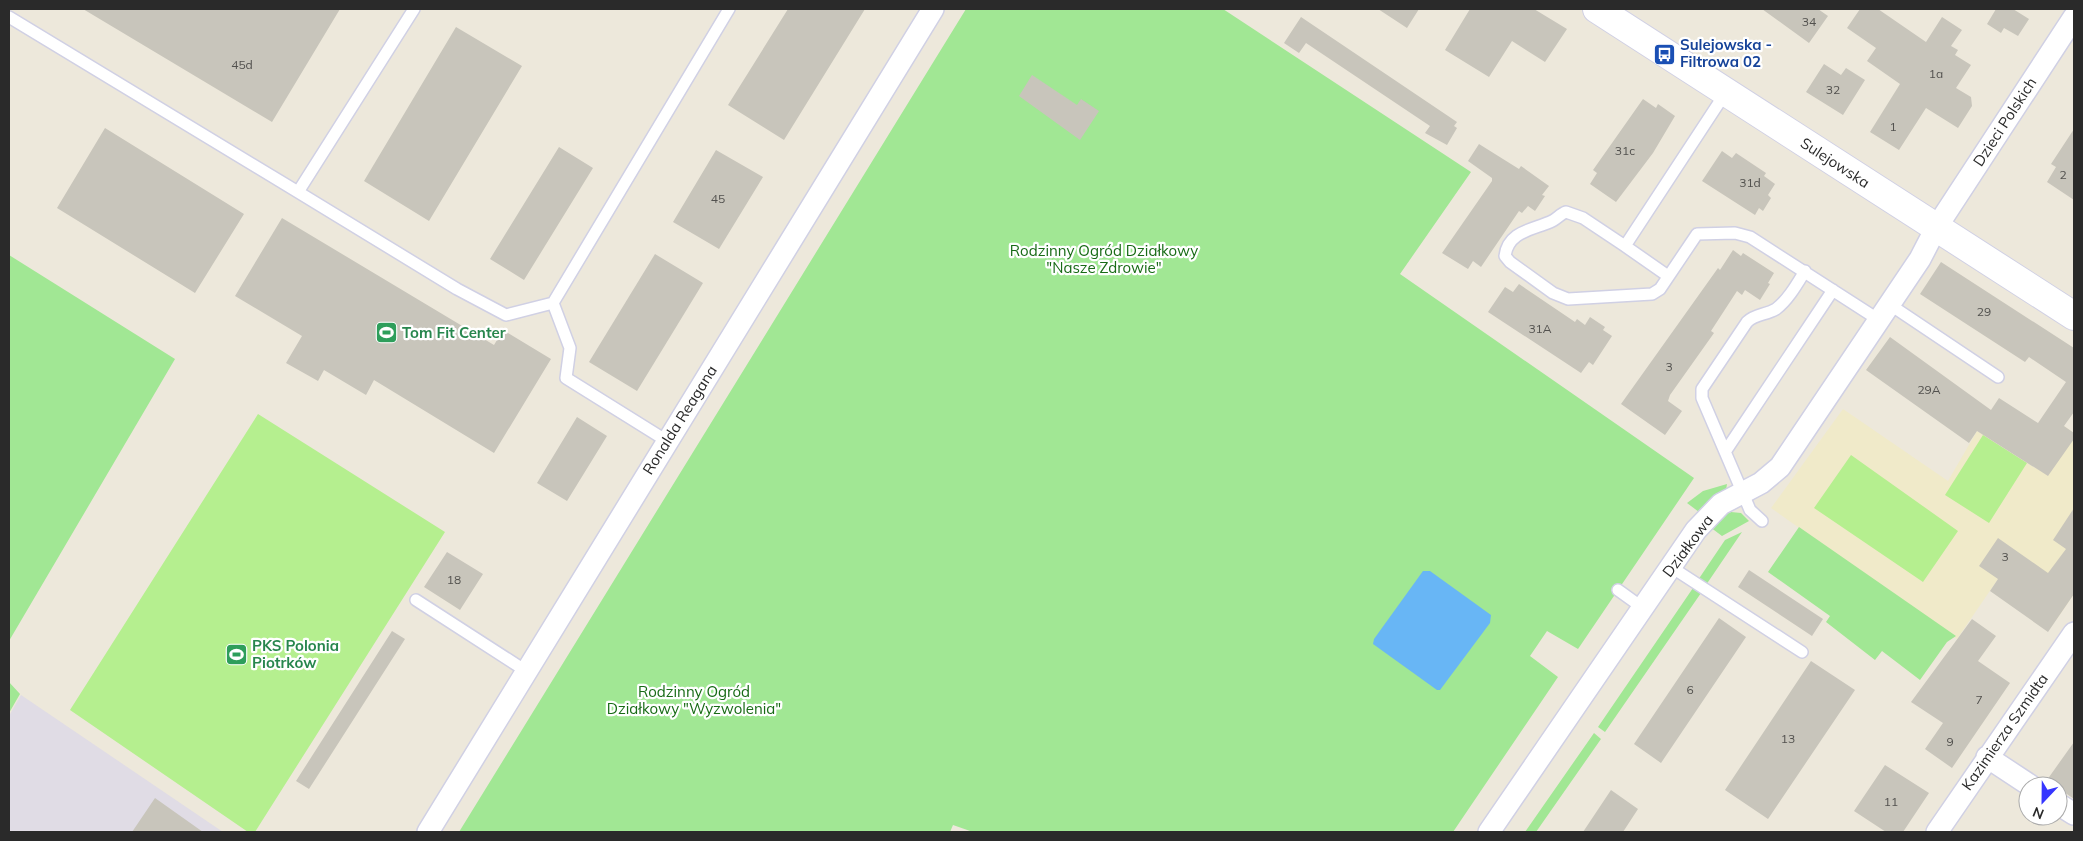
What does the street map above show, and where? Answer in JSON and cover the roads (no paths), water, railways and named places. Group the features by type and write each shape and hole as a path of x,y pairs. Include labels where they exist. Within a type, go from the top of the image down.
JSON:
{"main road":[{"name":"Sulejowska","path":"1598,9 2074,316"}],"street":[{"name":"Ronalda Reagana","path":"428,832 933,9"},
{"name":"Dzieci Polskich","path":"1936,228 2074,16"},
{"name":"Działkowa","path":"1489,832 1709,514 1721,504 1761,484 1780,467 1920,259 1936,228"},
{"name":"Kazimierza Szmidta","path":"1937,832 2074,633"},
{"path":"1987,757 2018,777"}],"lane":[{"path":"298,192 414,9"},
{"path":"9,17 457,289 506,314 553,303 728,9"},
{"path":"1626,246 1726,92"},
{"path":"1668,276 1583,218 1566,212 1552,222 1520,232 1505,256 1510,262 1553,293 1568,299 1652,294 1658,290 1668,276 1695,236 1701,233 1745,234 1834,290 1884,312 1998,377"},
{"path":"1762,521 1750,510 1744,492 1702,398 1702,389 1747,322 1756,316 1777,308 1805,271"},
{"path":"1726,452 1834,290"},
{"path":"553,303 570,348 566,378 667,441"},
{"path":"1671,567 1802,652"},
{"path":"1618,590 1643,608"},
{"path":"416,600 526,671"}],"water":[{"path":"1423,571 1430,571 1491,615 1490,623 1440,690 1437,690 1373,644 1374,639"}],"place":[{"name":"Sulejowska - Filtrowa 02","path":"1664,54"},
{"name":"Tom Fit Center","path":"386,333"},
{"name":"PKS Polonia Piotrków","path":"236,655"}],"park label":[{"name":"Rodzinny Ogród Działkowy \"Nasze Zdrowie\"","path":"1104,260"},
{"name":"Rodzinny Ogród Działkowy \"Wyzwolenia\"","path":"694,700"}]}
